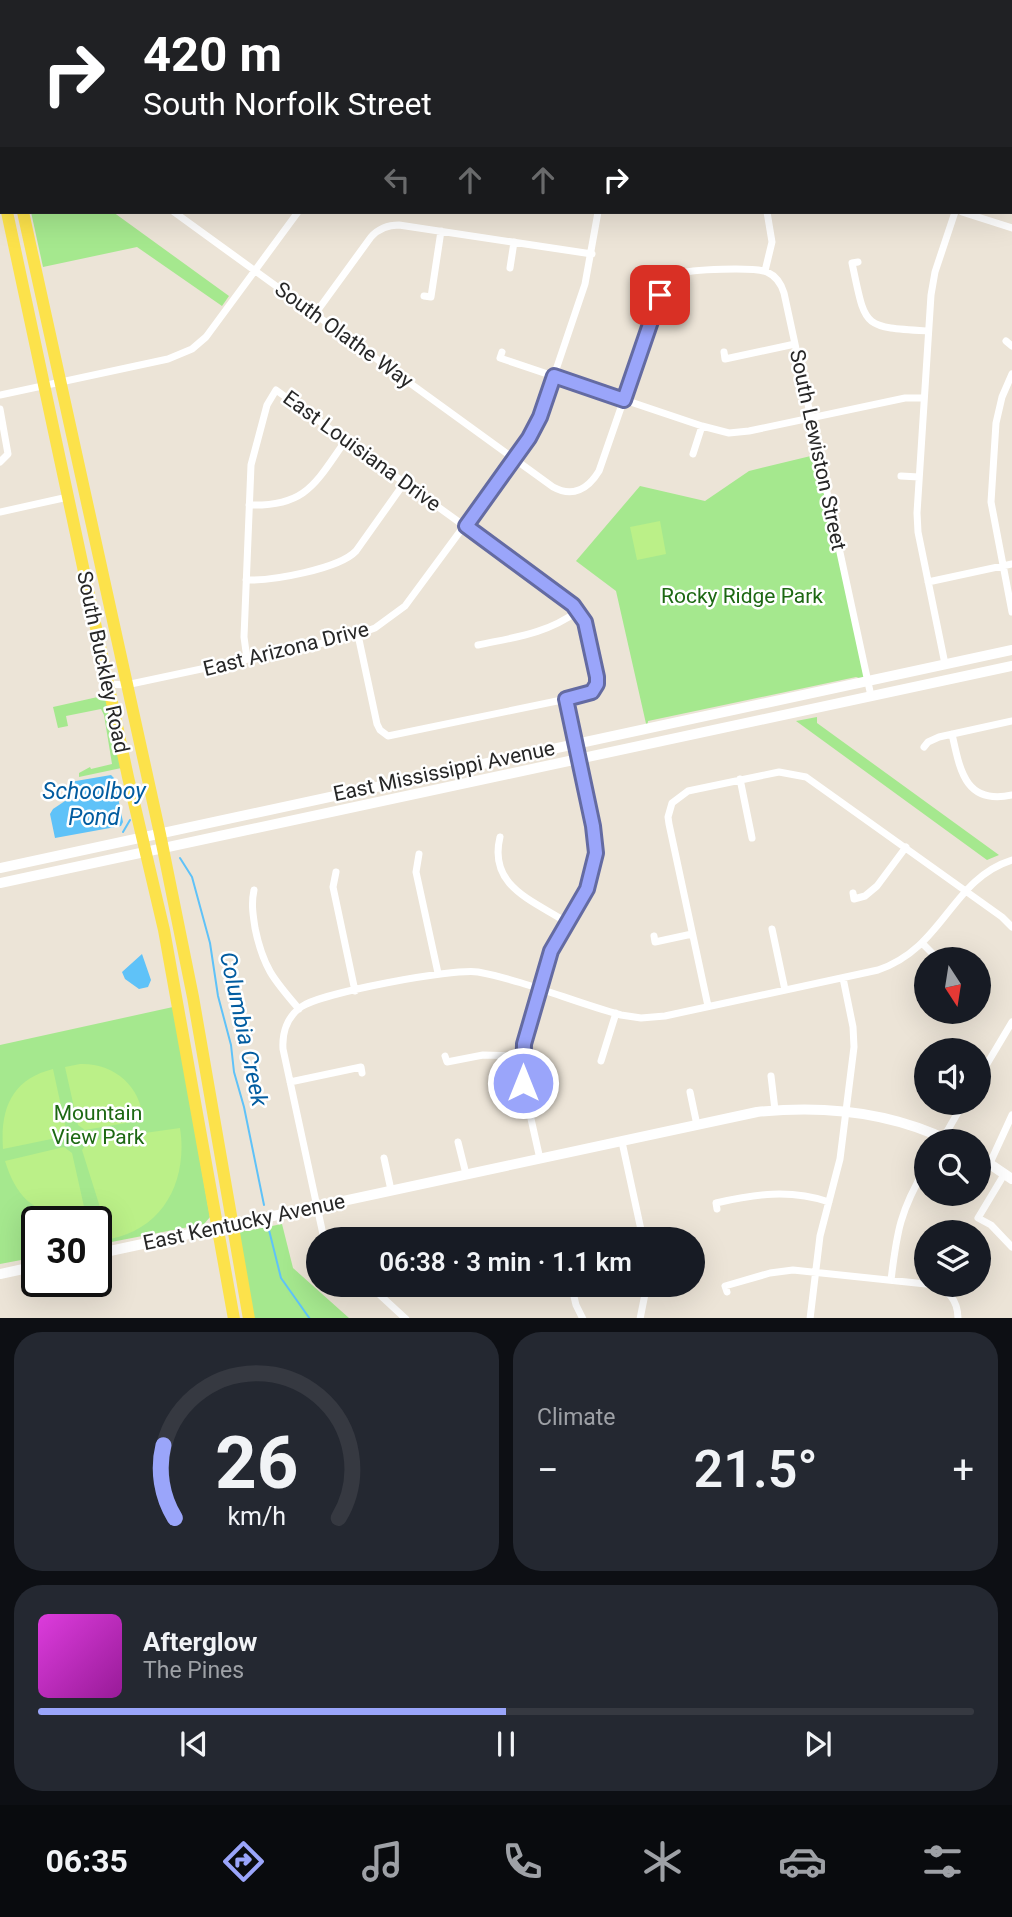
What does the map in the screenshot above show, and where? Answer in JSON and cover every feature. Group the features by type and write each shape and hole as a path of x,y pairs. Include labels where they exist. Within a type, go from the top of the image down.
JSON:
{"main road":[{"name":"South Buckley Road","path":"7,214 179,1006 216,1228 234,1318"},
{"path":"17,214 28,236"},
{"name":"South Buckley Road","path":"23,214 160,834 198,1024 249,1318"},
{"path":"33,333 46,360 61,382"},
{"path":"44,386 72,430"},
{"path":"97,631 127,685"},
{"name":"East Mississippi Avenue","path":"0,868 1012,650"},
{"name":"East Mississippi Avenue","path":"0,883 1012,666"},
{"name":"East Kentucky Avenue","path":"112,1251 775,1110 847,1111 895,1120 918,1129"},
{"path":"991,1164 1008,1176"},
{"path":"0,1274 21,1269"}],"street":[{"name":"South Olathe Way","path":"177,214 560,491 585,489 599,471 660,295 671,275 694,270 765,271"},
{"path":"0,395 184,354 206,337 297,214"},
{"name":"East Arizona Drive","path":"109,689 358,635 386,622 405,606 535,428 585,285 598,214"},
{"path":"765,271 772,242 767,214"},
{"path":"945,664 918,531 919,477 933,281 953,214"},
{"path":"968,214 1012,228"},
{"path":"315,314 377,231 392,225 592,254"},
{"path":"424,296 431,297 441,231"},
{"path":"510,268 514,242"},
{"path":"858,262 852,263 862,306 869,323 888,328 928,331"},
{"name":"South Lewiston Street","path":"765,271 773,275 782,286 871,696"},
{"path":"724,352 725,359 795,344"},
{"path":"502,352 499,358 717,431 737,432 905,397 924,398"},
{"path":"1012,374 1002,397 996,423 991,502 1012,612"},
{"name":"East Louisiana Drive","path":"247,659 244,637 254,447 267,405 276,390 466,526 567,600 578,611"},
{"path":"0,409 9,454 0,462"},
{"path":"693,454 702,426"},
{"path":"249,505 268,505 302,495 313,485 346,440"},
{"path":"901,476 919,477"},
{"path":"246,580 265,580 346,560 356,551 405,482"},
{"path":"0,512 68,497"},
{"path":"928,582 1012,564"},
{"path":"358,635 377,724 388,736 566,699 592,692 597,682 587,631 578,611 551,628 478,645"},
{"path":"540,1159 523,1083 522,1056 527,1030 551,951 587,889 596,853 593,826 566,699"},
{"path":"924,747 933,740 952,734 1012,721"},
{"path":"952,734 961,773 971,787 990,797 1012,795"},
{"path":"708,1006 669,824 672,803 688,790 779,772 806,777 1002,917 1012,928"},
{"path":"740,779 752,838"},
{"path":"500,837 496,853 506,881 566,922"},
{"path":"853,893 854,899 872,891 906,847"},
{"path":"419,854 416,872 438,973"},
{"path":"321,1227 283,1042 286,1027 299,1009 316,999 454,971 477,972 616,1013 651,1017 708,1006 888,967 923,944 966,891 991,869 1012,860"},
{"path":"336,872 333,887 355,991"},
{"path":"254,890 251,904 262,957 275,981 299,1009"},
{"path":"772,929 785,990"},
{"path":"654,936 655,942 692,934"},
{"path":"923,944 926,947"},
{"path":"810,1318 820,1236 841,1159 847,1111 854,1037 843,978"},
{"path":"601,1061 616,1013"},
{"path":"991,1059 1011,1028"},
{"path":"445,1056 447,1062 484,1055 522,1056"},
{"path":"290,1082 361,1067 362,1073"},
{"path":"771,1076 775,1110"},
{"path":"690,1092 697,1125"},
{"path":"991,1161 1012,1115"},
{"path":"458,1142 466,1174"},
{"path":"622,1142 640,1227"},
{"path":"384,1158 391,1190"},
{"path":"1008,1176 978,1218 991,1226 1012,1247"},
{"path":"891,1280 901,1214 914,1190"},
{"path":"717,1209 716,1203 772,1193 805,1196 829,1202"},
{"path":"727,1292 725,1286 770,1273 793,1270 914,1282"},
{"path":"382,1297 406,1318"},
{"path":"574,1297 583,1318"},
{"path":"640,1318 644,1297"},
{"path":"952,1297 958,1310 958,1318"}],"green space":[{"path":"31,214 116,214 229,296 222,306 137,247 43,267"},
{"name":"Rocky Ridge Park","path":"819,454 868,681 856,677 648,721 647,728 616,591 576,561 640,486 705,501 749,471"},
{"path":"660,521 666,554 637,560 630,527"},
{"path":"111,694 126,767 79,777 79,773 90,767 91,769 112,764 104,715 101,709 66,716 68,726 58,728 53,707"},
{"path":"817,717 817,723 999,855 987,860 796,721"},
{"name":"Mountain View Park","path":"173,1007 210,1217 204,1224 112,1242 112,1206 21,1206 21,1260 0,1264 0,1045"},
{"path":"80,1064 104,1068 124,1079 137,1097 143,1120 85,1130 78,1125 65,1067"},
{"path":"53,1069 66,1129 61,1137 3,1149 4,1120 12,1097 28,1080"},
{"path":"180,1128 182,1147 176,1183 158,1213 145,1225 112,1238 112,1206 100,1206 82,1150 88,1141"},
{"path":"64,1147 72,1153 84,1206 33,1205 17,1188 5,1161"},
{"path":"282,1224 293,1268 306,1280 306,1297 325,1297 349,1318 249,1318 232,1225 246,1231"}],"water":[{"name":"Schoolboy Pond","path":"111,775 114,778 123,822 121,826 55,838 50,814 65,801 66,788 70,782"},
{"path":"142,954 151,980 148,987 139,989 125,979 122,972"}],"waterway":[{"name":"Columbia Creek","path":"123,832 130,820"},
{"name":"Columbia Creek","path":"180,858 192,877 210,943 218,996 231,1045 234,1072 264,1205"},
{"name":"Columbia Creek","path":"269,1230 281,1278 309,1318"}],"route":[{"path":"523,1083 524,1044 551,951 587,889 596,853 593,826 566,699 592,692 597,684 597,677 585,622 573,605 466,526 535,428 554,376 624,400 660,295"}]}
